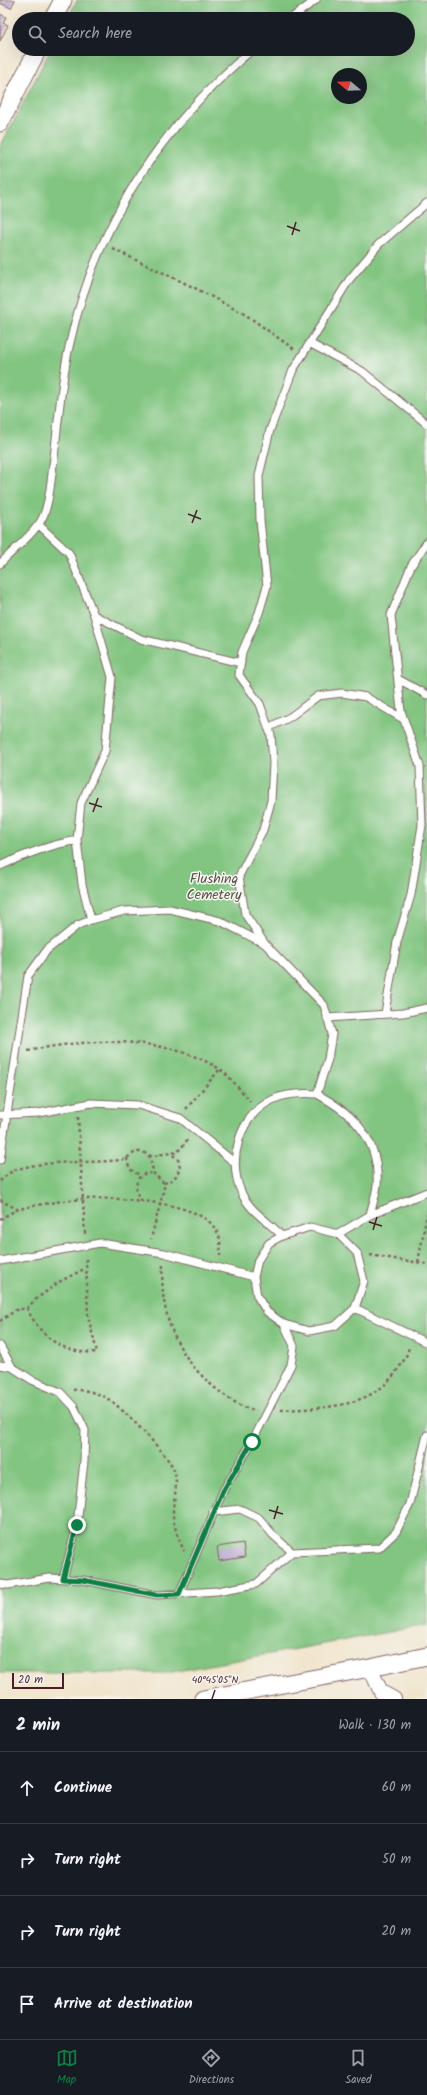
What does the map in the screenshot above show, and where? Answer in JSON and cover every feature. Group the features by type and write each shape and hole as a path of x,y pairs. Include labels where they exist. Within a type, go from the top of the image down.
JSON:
{"street":[{"path":"57,12 63,0"},
{"path":"0,124 34,56"},
{"path":"202,1699 427,1656"},
{"path":"370,1668 381,1692 394,1699"}],"lane":[{"path":"300,12 316,0"},
{"path":"0,564 39,525 50,493 69,348 86,283 119,210 158,146 195,102 245,56"},
{"path":"317,1094 328,1059 332,1034 324,1005 265,944 244,914 240,876 263,830 271,802 273,763 271,735 260,704 239,675 242,652 259,613 268,586 260,520 260,476 270,430 293,370 302,355 349,280 379,244 427,203"},
{"path":"310,343 362,371 427,424"},
{"path":"39,525 69,553 94,615 112,677 110,716 105,751 81,803 77,840 82,884 91,920"},
{"path":"385,1014 397,942 410,895 422,825 420,766 401,711 391,615 411,566 427,542"},
{"path":"94,615 141,639 241,663"},
{"path":"398,679 427,695"},
{"path":"268,728 290,717 318,696 342,693 366,697 403,719"},
{"path":"0,866 54,844 77,840"},
{"path":"0,1160 3,1115 16,1053 28,976 46,950 78,925 91,920 124,911 170,909 220,921 265,944"},
{"path":"327,1018 403,1013 427,1008"},
{"path":"282,1236 253,1210 242,1194 236,1174 235,1163 237,1146 244,1128 258,1111 272,1100 298,1093 317,1094 337,1104 358,1122 374,1150 377,1185 370,1215"},
{"path":"3,1115 39,1113 91,1103 138,1105 180,1118 235,1163"},
{"path":"338,1234 370,1215 427,1192"},
{"path":"310,1227 338,1234 357,1253 364,1281 355,1308 335,1326 309,1331 284,1324 267,1312 257,1296 254,1277 258,1260 269,1243 282,1236 310,1227"},
{"path":"0,1260 100,1243 164,1253 254,1277"},
{"path":"355,1308 427,1343"},
{"path":"179,1594 223,1491 269,1410 291,1365 294,1346 284,1324"},
{"path":"0,1346 12,1367"},
{"path":"0,1365 12,1367 32,1380 60,1392 74,1407 84,1430 84,1461 77,1525 63,1579"},
{"path":"0,1584 8,1585 49,1578 83,1580 157,1595 217,1591 256,1584 292,1552 379,1548 396,1532 410,1504 427,1435"},
{"path":"213,1512 240,1509 259,1518 273,1535 292,1552"}],"path":[{"path":"103,245 195,288 246,315 302,355"},
{"path":"16,1053 77,1042 161,1047 188,1055 220,1069 258,1111"},
{"path":"180,1118 220,1069"},
{"path":"0,1181 13,1170 42,1165 127,1158 134,1152 141,1151 149,1155 172,1154 180,1150 194,1129"},
{"path":"164,1183 172,1181 179,1172 180,1162 172,1154"},
{"path":"149,1155 154,1174"},
{"path":"127,1158 130,1171 141,1175 148,1172 154,1174 164,1183 164,1189 148,1251"},
{"path":"141,1175 137,1190 139,1198 143,1201"},
{"path":"0,1219 18,1210 88,1199 115,1198 159,1204 192,1212 208,1220 215,1227 219,1236 221,1247 216,1268"},
{"path":"0,1200 18,1210"},
{"path":"418,1262 427,1214"},
{"path":"164,1253 162,1291 166,1314 174,1337 196,1371 230,1400 251,1410 329,1408 362,1399 390,1381 407,1357 411,1335"},
{"path":"357,1253 427,1264"},
{"path":"0,1321 16,1310 27,1308 59,1282 86,1268"},
{"path":"60,1392 76,1389 91,1392 108,1399 124,1412 169,1460 175,1471 176,1488 173,1513 177,1532 184,1552 192,1565"}],"green space":[{"name":"Flushing Cemetery","path":"77,0 427,0 427,1625 166,1673 0,1673 0,147 47,56 415,56 415,12 71,12"}],"building":[{"path":"0,0 15,0 11,8 0,3"},
{"path":"0,14 6,17 3,23 8,25 0,41"},
{"path":"243,1543 245,1557 219,1561 217,1547"}],"route":[{"path":"77,1525 63,1579 83,1580 157,1595 179,1594 223,1491 252,1442"}]}
